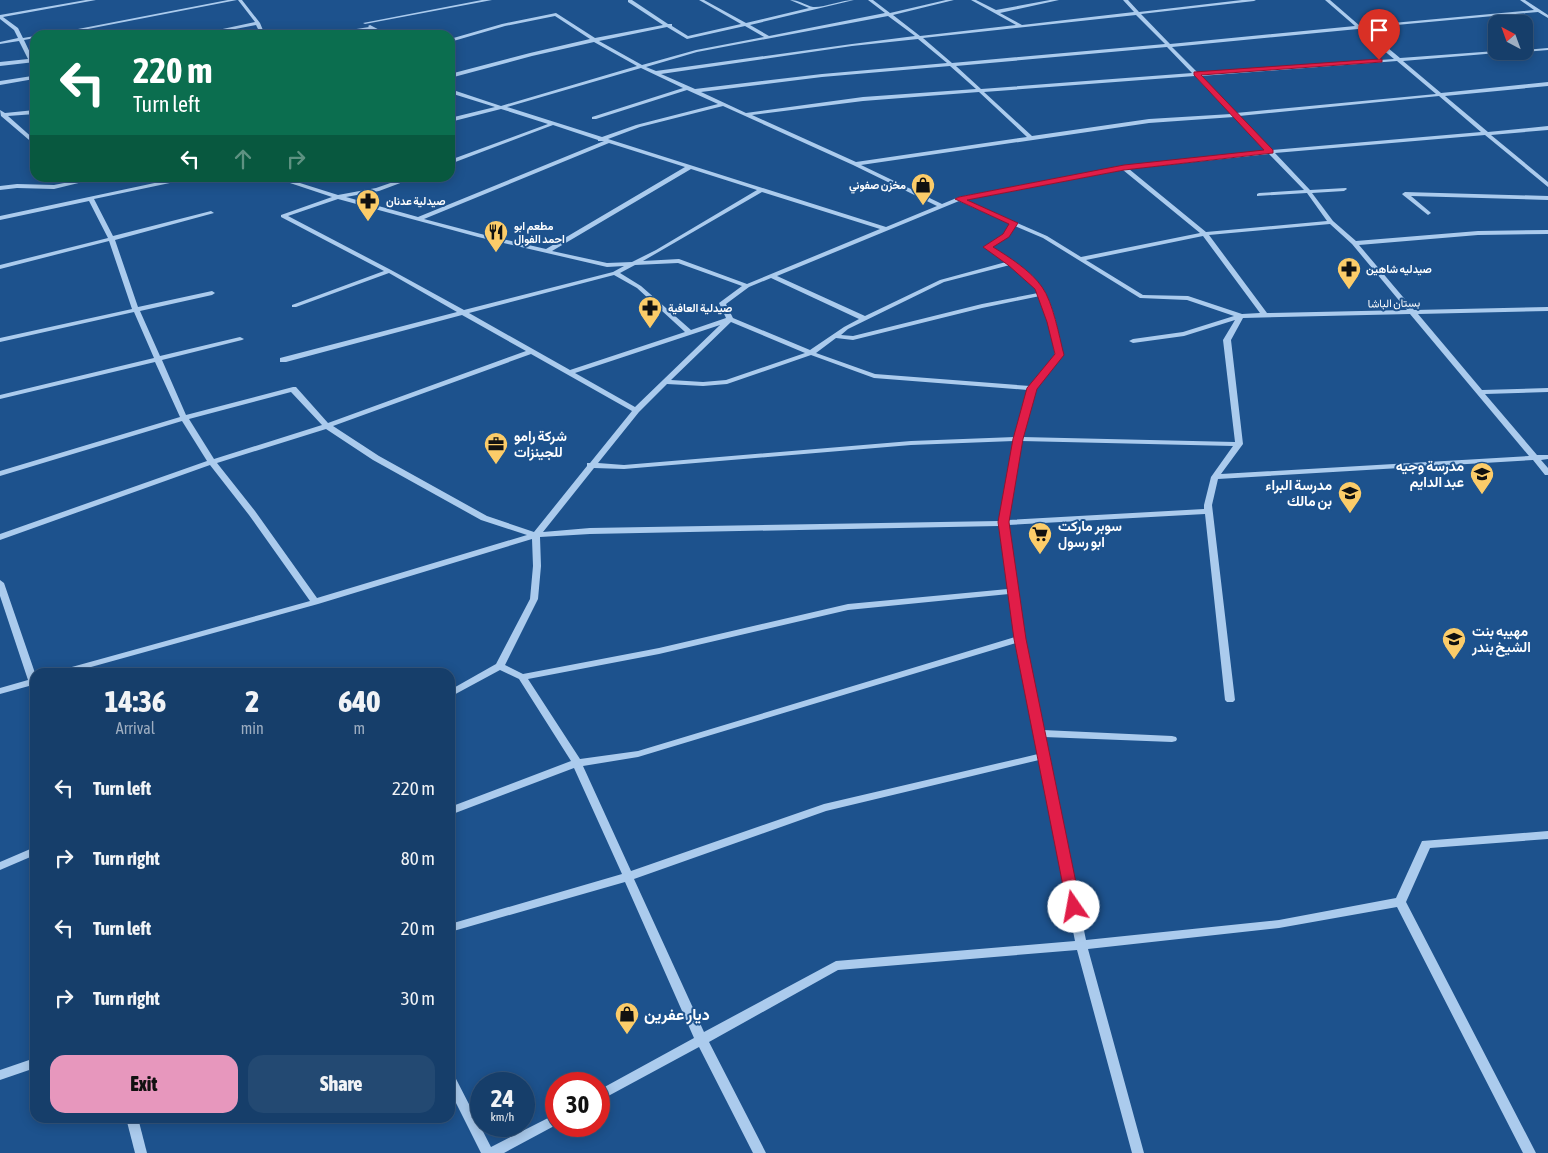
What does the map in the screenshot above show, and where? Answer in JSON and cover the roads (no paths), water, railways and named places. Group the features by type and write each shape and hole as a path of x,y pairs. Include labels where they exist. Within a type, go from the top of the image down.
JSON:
{"street":[{"path":"0,16 94,0"},
{"path":"76,30 235,0"},
{"path":"240,0 258,22 261,30"},
{"path":"378,30 365,23 490,0"},
{"path":"635,0 630,1 687,38 852,0"},
{"path":"701,0 768,37"},
{"path":"792,0 816,9"},
{"path":"870,0 920,37 953,65 1030,137"},
{"path":"455,119 502,108 696,51 890,14 952,0"},
{"path":"973,0 1021,26"},
{"path":"995,12 1057,0"},
{"path":"1125,0 1306,190 1331,222 1354,243 1548,473"},
{"path":"655,73 852,45 1254,0"},
{"path":"1326,0 1548,185"},
{"path":"1522,0 1548,17"},
{"path":"695,91 736,84 864,71 1169,46 1358,26 1539,11"},
{"path":"455,40 504,25 556,14 593,39 642,67 855,164 942,206"},
{"path":"0,16 16,29 30,55"},
{"path":"220,30 258,22"},
{"path":"455,74 496,62 593,39 670,26"},
{"path":"359,30 374,28"},
{"path":"0,43 30,38"},
{"path":"1533,50 1548,49"},
{"path":"747,114 863,99 1488,53"},
{"path":"0,64 30,60"},
{"path":"0,83 30,78"},
{"path":"855,164 1149,121 1235,115 1548,84"},
{"path":"594,118 687,88"},
{"path":"455,93 886,229"},
{"path":"418,219 638,126 724,104"},
{"path":"2,114 30,112"},
{"path":"2,114 30,139"},
{"path":"455,160 552,124"},
{"path":"1032,388 874,376 810,353 730,319 722,303 746,286 959,199 1124,168 1270,152 1548,128"},
{"path":"547,252 690,167"},
{"path":"1124,168 1205,234 1265,315"},
{"path":"0,188 17,186 54,187 77,182"},
{"path":"0,218 166,182"},
{"path":"293,182 418,219 547,252 607,265 679,261 746,286"},
{"path":"398,182 376,190 338,196 283,216 463,312 636,410"},
{"path":"283,360 615,273 635,264 763,189"},
{"path":"1259,195 1306,190 1344,189"},
{"path":"1428,213 1405,194 1548,198"},
{"path":"92,199 111,238 136,310 184,418 212,462 252,513 316,602"},
{"path":"959,199 1046,237 1142,297 1188,298 1241,316"},
{"path":"0,268 111,238 211,214"},
{"path":"1080,259 1205,234 1331,222"},
{"path":"1014,223 1006,235 987,247 1011,263 1038,288 1051,322 1059,355 1032,388 1018,439 1003,522 1012,591 1042,756 1081,945 1138,1153"},
{"path":"1354,243 1478,233 1548,232"},
{"path":"664,382 703,384 727,382 810,353 834,336 865,319 942,281 1011,263"},
{"path":"294,306 388,271"},
{"path":"615,273 639,286 690,333"},
{"path":"771,276 865,319"},
{"path":"0,340 212,293"},
{"path":"834,336 853,338 982,306 1041,294"},
{"name":"بستان الباشا","path":"1241,316 1548,310"},
{"path":"1133,341 1184,334 1241,316"},
{"path":"1230,700 1208,505 1216,478 1239,444 1226,340 1241,316"},
{"path":"571,372 730,319"},
{"path":"455,691 500,666 534,599 537,566 536,535 590,465 636,410 730,319"},
{"path":"0,397 240,339"},
{"path":"0,537 212,462 326,426 533,351"},
{"path":"0,474 184,418 294,389 326,426 376,458 484,518 536,535"},
{"path":"1479,392 1548,390"},
{"path":"590,465 624,467 911,443 1018,439 1239,444"},
{"path":"1216,478 1548,457"},
{"path":"78,668 316,602 536,535 590,531 1003,522 1208,511"},
{"path":"0,583 30,669"},
{"path":"522,677 659,651 848,607 1012,591"},
{"path":"455,809 577,763 638,754 1020,639"},
{"path":"500,666 522,677 577,763 702,1041 760,1153"},
{"path":"0,691 30,682"},
{"path":"1038,734 1172,740"},
{"path":"455,927 627,877 824,808 1042,756"},
{"path":"1400,902 1426,844 1548,835"},
{"path":"0,866 30,853"},
{"path":"610,1090 836,966 1081,945 1279,924 1400,902"},
{"path":"1400,902 1530,1153"},
{"path":"0,1075 30,1065"},
{"path":"455,1088 490,1153 545,1125"},
{"path":"133,1123 141,1153"}],"place":[{"name":"مخزن صفوني","path":"923,206"},
{"name":"صيدلية عدنان","path":"368,222"},
{"name":"مطعم ابو احمد الفوال","path":"496,253"},
{"name":"صيدليه شاهين","path":"1349,290"},
{"name":"صيدلية العافية","path":"650,329"},
{"name":"شركة رامو للجينزات","path":"496,465"},
{"name":"مدرسة وجيه عبد الدايم","path":"1482,495"},
{"name":"مدرسة البراء بن مالك","path":"1350,514"},
{"name":"سوبر ماركت ابو رسول","path":"1040,555"},
{"name":"مهيبه بنت الشيخ بندر","path":"1454,660"},
{"name":"ديار عفرين","path":"627,1035"}]}
